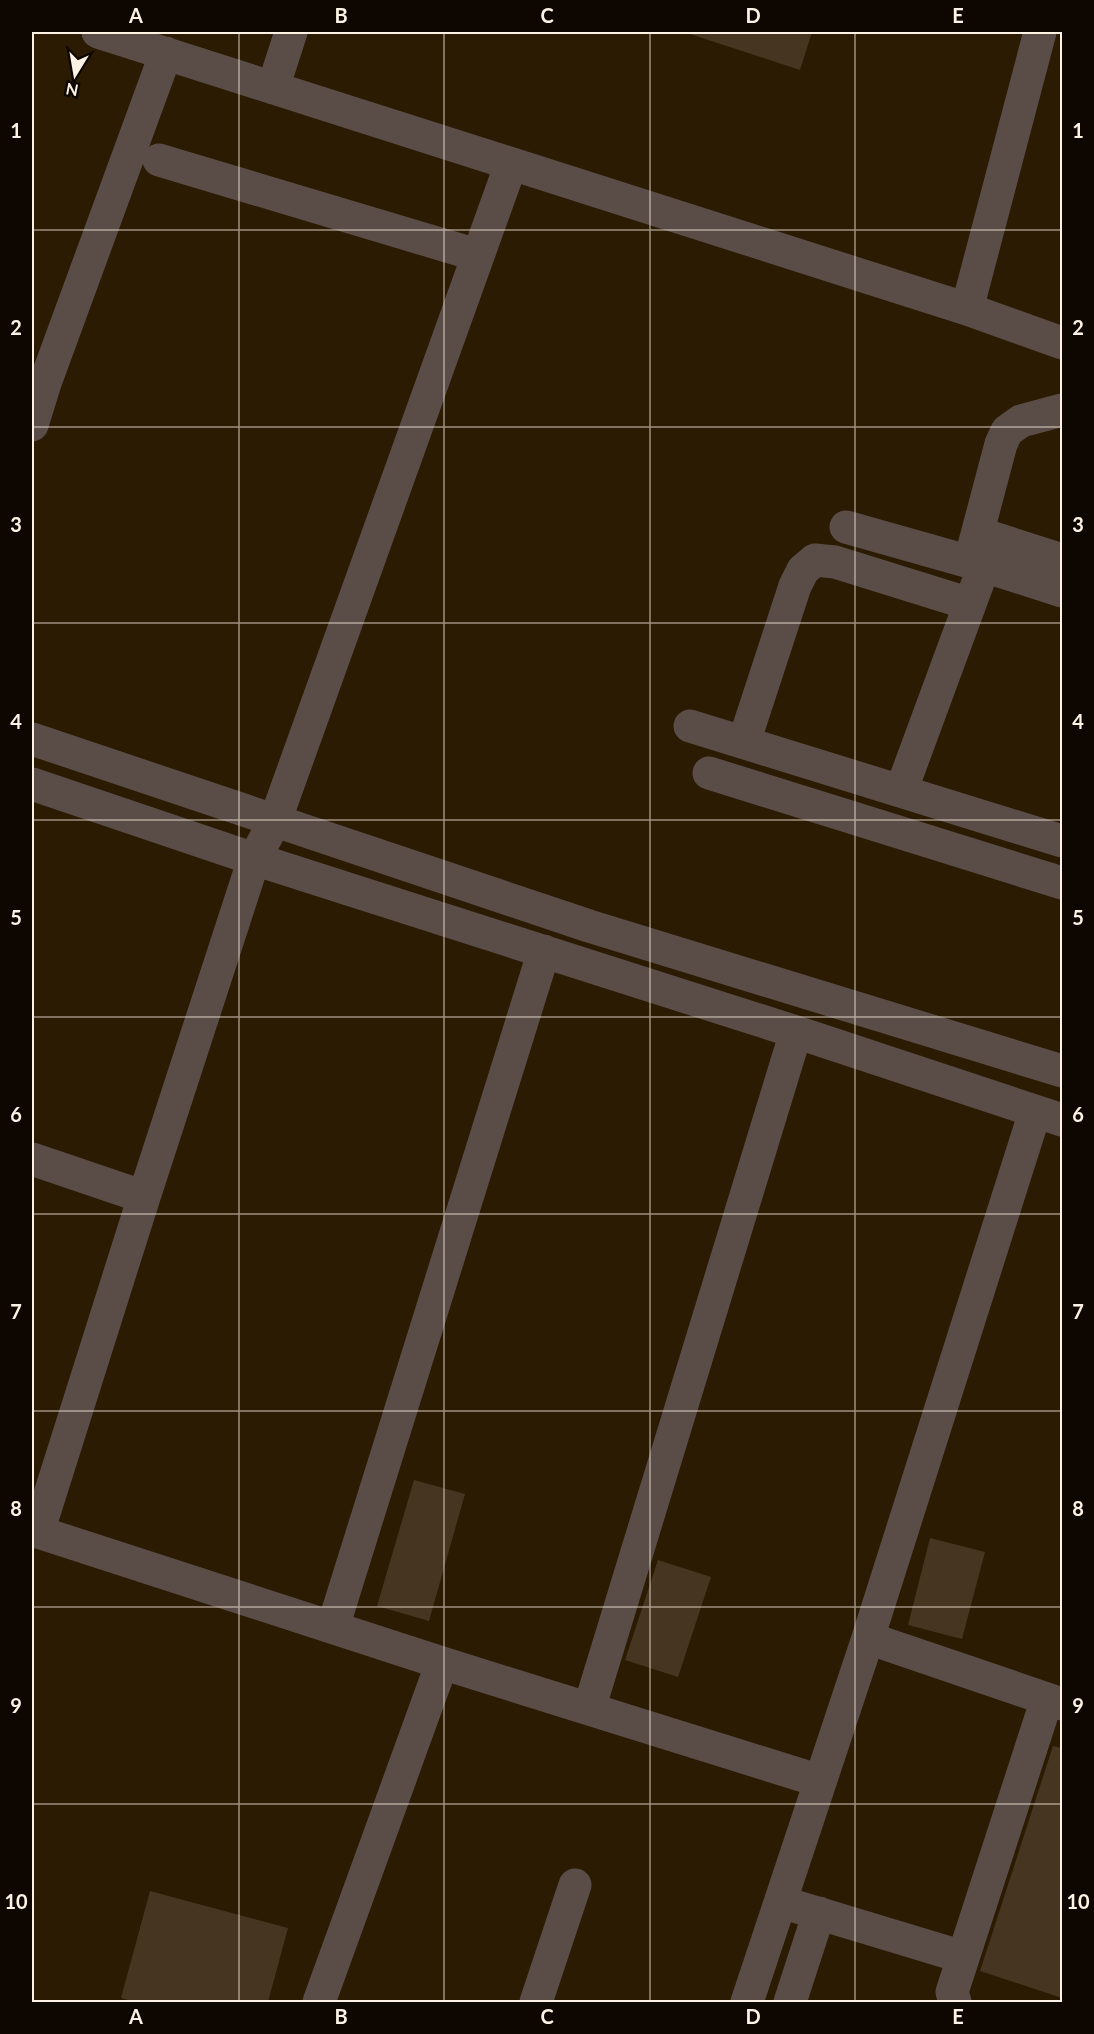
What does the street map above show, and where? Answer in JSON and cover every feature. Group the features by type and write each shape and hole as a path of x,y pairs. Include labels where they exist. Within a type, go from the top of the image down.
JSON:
{"street":[{"path":"98,32 967,309 1062,343"},
{"path":"273,88 291,32"},
{"path":"967,309 1040,32"},
{"path":"32,425 38,381 166,53"},
{"path":"159,160 477,255"},
{"path":"511,164 275,821 254,859 35,1531 442,1663 820,1781"},
{"path":"901,833 907,793 970,604 977,553 1001,444 1007,431 1021,422 1062,410"},
{"path":"846,527 977,553 1062,560"},
{"path":"977,553 1062,591"},
{"path":"744,742 795,586 803,570 815,560 835,562 970,604"},
{"path":"690,726 1062,841"},
{"path":"32,739 589,926 1062,1071"},
{"path":"710,773 1062,883"},
{"path":"32,784 254,859 796,1032 1049,1116 868,1638 747,2002"},
{"path":"333,1627 544,951"},
{"path":"589,1709 796,1032"},
{"path":"32,1159 144,1197"},
{"path":"868,1638 1055,1701 963,1957 952,1992 955,2002"},
{"path":"319,2002 442,1663"},
{"path":"536,2002 575,1885"},
{"path":"781,1902 963,1957"},
{"path":"790,2002 819,1913"}],"building":[{"path":"684,32 812,32 800,70"},
{"path":"414,1480 465,1494 429,1621 377,1606"},
{"path":"930,1538 985,1552 962,1639 908,1625"},
{"path":"658,1560 711,1577 678,1677 625,1660"},
{"path":"1053,1746 1062,1748 1062,1998 980,1971"},
{"path":"150,1891 288,1928 268,2002 136,2002 121,1998"}]}
